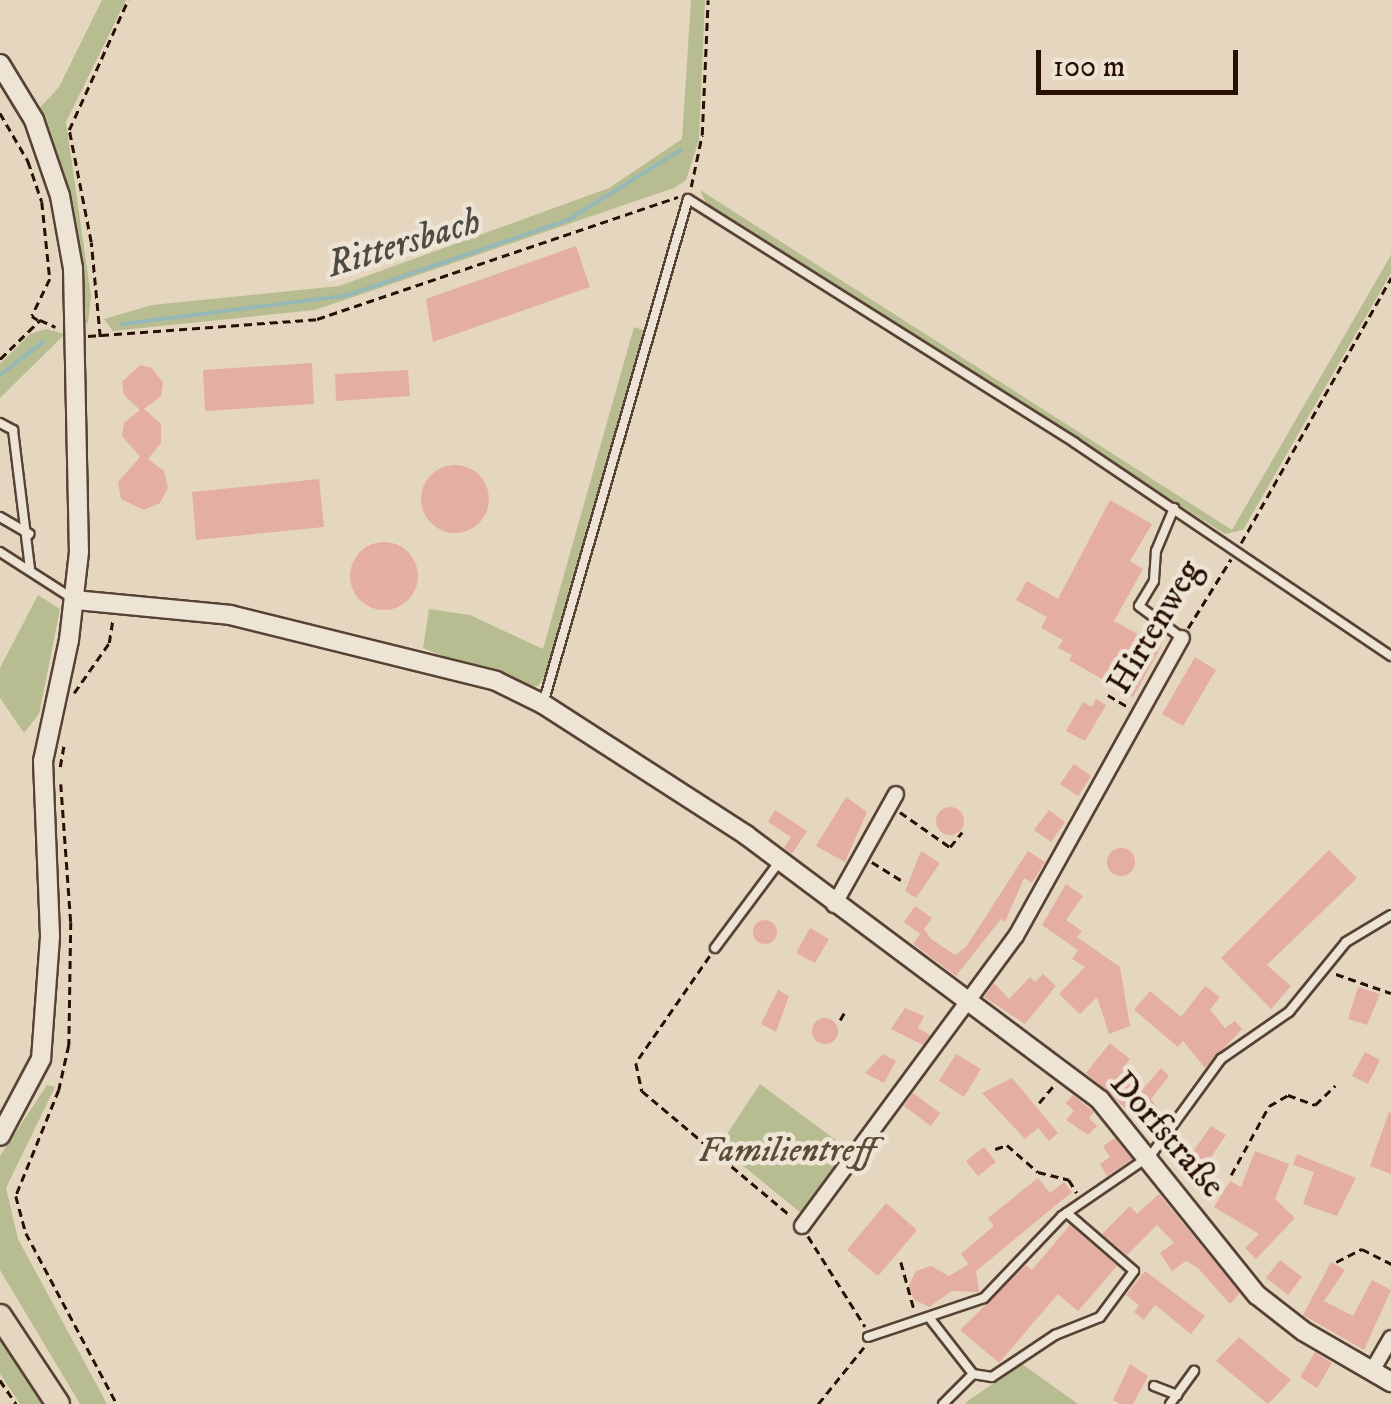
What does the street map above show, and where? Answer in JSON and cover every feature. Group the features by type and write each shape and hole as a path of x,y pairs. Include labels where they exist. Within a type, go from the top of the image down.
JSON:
{"main road":[{"path":"0,1316 58,1404"}],"street":[{"path":"0,64 34,120 60,196 73,268 75,600 43,761 50,938 41,1059 0,1136"},
{"name":"Dorfstraße","path":"75,600 115,608 159,605 230,616 496,681 542,704 731,826 1064,1072 1151,1155 1258,1295 1303,1331 1391,1382"},
{"name":"Hirtenweg","path":"802,1226 963,1001 1016,936 1182,638"},
{"path":"834,905 893,800"},
{"path":"1372,1371 1391,1338"}],"lane":[{"path":"542,704 688,199 1238,549 1391,656"},
{"path":"0,423 13,430 30,534 30,568"},
{"path":"1174,508 1156,552 1154,581 1138,606 1182,638"},
{"path":"0,516 30,534"},
{"path":"0,552 75,600"},
{"path":"715,948 780,862"},
{"path":"868,1337 931,1320 984,1298 1066,1213 1151,1155 1221,1059 1289,1012 1346,942 1391,914"},
{"path":"931,1320 973,1374 992,1377 1055,1335 1100,1317 1134,1271 1066,1213"},
{"path":"1170,1404 1194,1371"},
{"path":"943,1404 973,1374"},
{"path":"1154,1386 1177,1395"}],"path":[{"path":"100,337 92,242 69,130 128,0"},
{"path":"0,113 28,161 42,202 50,279 32,316 74,334 100,337 317,319 668,195 688,199 702,135 708,0"},
{"name":"Hirtenweg","path":"1182,638 1238,549 1391,278"},
{"path":"0,359 40,320"},
{"path":"73,694 109,644 115,608"},
{"path":"1108,695 1138,713"},
{"path":"66,731 60,768 71,922 69,1045 59,1090 16,1196 26,1233 117,1404"},
{"path":"893,800 950,846 962,832"},
{"path":"862,856 905,883"},
{"path":"715,948 636,1063 642,1091 802,1226 861,1310 868,1337 857,1361 818,1404"},
{"path":"1325,968 1391,993"},
{"path":"840,1020 844,1013"},
{"path":"1039,1103 1064,1072"},
{"path":"1231,1175 1270,1106 1288,1095 1316,1104 1335,1086"},
{"path":"995,1149 1007,1146 1038,1172 1069,1180 1083,1202"},
{"path":"1336,1262 1362,1249 1391,1264"},
{"path":"901,1262 918,1324"},
{"path":"0,1380 16,1404"}],"green space":[{"path":"102,0 126,0 66,122 91,296 88,323 81,324 76,242 63,172 36,112 59,87"},
{"path":"691,0 705,0 699,140 686,180 674,188 315,310 113,331 104,319 152,305 339,286 609,188 682,139"},
{"path":"700,190 1232,530 1391,255 1391,273 1243,530 1225,534 707,205"},
{"path":"634,327 646,331 549,669 538,686 523,688 423,648 429,609 470,615 543,649"},
{"path":"46,329 65,334 0,398 0,364 30,334"},
{"path":"38,595 60,609 39,714 24,733 0,698 0,668"},
{"name":"Familientreff","path":"760,1084 848,1149 801,1213 719,1146"},
{"path":"47,1085 55,1087 6,1188 18,1239 107,1404 80,1404 0,1270 0,1156"},
{"path":"0,1333 45,1404 20,1404 0,1374"},
{"path":"1022,1364 1078,1404 965,1404 969,1400"}],"building":[{"path":"576,246 590,287 433,342 426,299"},
{"path":"312,363 314,404 205,411 203,370"},
{"path":"140,365 152,368 163,383 161,396 144,409 161,424 161,443 148,459 164,471 168,488 160,503 144,510 121,499 118,482 140,457 122,436 124,423 140,410 124,395 122,382"},
{"path":"408,370 410,396 336,401 335,374"},
{"path":"455,465 479,475 489,499 479,523 455,533 431,523 421,499 431,475"},
{"path":"319,479 324,527 196,540 192,492"},
{"path":"1110,500 1152,524 1130,561 1143,569 1114,621 1161,647 1133,697 1069,660 1072,655 1058,648 1063,640 1041,628 1047,617 1016,600 1027,581 1058,599"},
{"path":"384,542 408,552 418,576 408,600 384,610 360,600 350,576 360,552"},
{"path":"1195,657 1216,670 1183,726 1162,714"},
{"path":"1096,699 1106,705 1085,741 1066,731 1083,702 1092,707"},
{"path":"1074,764 1091,776 1078,796 1060,784"},
{"path":"846,797 867,812 845,862 816,846"},
{"path":"950,807 960,811 964,821 960,831 950,835 940,831 936,821 940,811"},
{"path":"775,810 807,831 792,854 784,848 791,837 768,822"},
{"path":"1049,810 1065,822 1051,842 1034,830"},
{"path":"1121,848 1131,852 1135,862 1131,872 1121,876 1111,872 1107,862 1111,852"},
{"path":"1329,850 1357,878 1267,965 1291,986 1271,1009 1221,958"},
{"path":"921,851 940,863 916,898 905,891"},
{"path":"1028,851 1045,862 1032,883 1024,878 1005,922 1001,919 956,976 913,944 920,934 904,922 915,906 932,918 924,929 931,939 955,955 966,947"},
{"path":"1066,884 1083,896 1066,920 1082,931 1077,937 1120,967 1130,1026 1109,1034 1097,997 1080,1014 1059,994 1085,967 1072,959 1078,950 1042,925"},
{"path":"765,920 777,932 765,944 753,932"},
{"path":"810,928 829,939 815,963 796,953"},
{"path":"1043,974 1056,986 1025,1024 984,997 994,983 1009,999 1030,977 1035,982"},
{"path":"1205,986 1220,997 1210,1010 1225,1028 1235,1021 1242,1029 1205,1068 1183,1041 1178,1047 1134,1010 1150,991 1181,1017"},
{"path":"1358,987 1380,994 1367,1025 1348,1019"},
{"path":"778,990 789,996 776,1032 761,1024"},
{"path":"905,1008 924,1016 918,1028 930,1035 923,1045 891,1029"},
{"path":"825,1018 834,1022 838,1031 834,1040 825,1044 816,1040 812,1031 816,1022"},
{"path":"1110,1043 1130,1059 1122,1069 1143,1089 1161,1068 1169,1076 1151,1099 1166,1119 1153,1133 1086,1073"},
{"path":"1365,1052 1380,1060 1368,1084 1352,1076"},
{"path":"883,1054 896,1061 884,1083 865,1073"},
{"path":"956,1054 981,1069 964,1097 939,1081"},
{"path":"1012,1078 1058,1133 1049,1141 1038,1128 1025,1139 982,1093"},
{"path":"913,1093 940,1113 931,1126 904,1106"},
{"path":"1073,1095 1094,1112 1089,1118 1097,1126 1088,1135 1066,1120 1074,1111 1066,1103"},
{"path":"1391,1113 1391,1174 1370,1166"},
{"path":"1211,1126 1226,1135 1207,1163 1192,1153"},
{"path":"1115,1138 1132,1159 1107,1176 1100,1164 1110,1157 1103,1146"},
{"path":"984,1147 996,1162 978,1176 966,1161"},
{"path":"1255,1151 1289,1164 1275,1199 1295,1218 1256,1259 1245,1248 1259,1234 1214,1207 1230,1181 1241,1187"},
{"path":"1297,1154 1356,1178 1337,1216 1303,1204 1314,1172 1293,1165"},
{"path":"1038,1178 1050,1193 1064,1182 1072,1192 976,1271 979,1292 952,1291 929,1307 914,1300 909,1285 916,1271 931,1266 949,1276 969,1264 961,1254 994,1226 988,1218"},
{"path":"1159,1194 1240,1293 1230,1304 1198,1268 1186,1261 1172,1271 1160,1253 1174,1243 1157,1225 1127,1255 1102,1234 1130,1206 1137,1214"},
{"path":"886,1203 917,1230 878,1276 847,1250"},
{"path":"1070,1225 1117,1266 1078,1311 1058,1294 999,1363 960,1330 1026,1265 1032,1270"},
{"path":"1280,1260 1302,1277 1288,1295 1266,1278"},
{"path":"1331,1262 1345,1270 1324,1301 1353,1316 1372,1280 1391,1290 1364,1350 1303,1315"},
{"path":"1145,1271 1205,1316 1191,1334 1155,1305 1144,1320 1134,1312 1139,1305 1126,1295"},
{"path":"1239,1337 1291,1380 1268,1404 1216,1361"},
{"path":"1315,1352 1332,1363 1317,1388 1300,1377"},
{"path":"1130,1364 1148,1376 1133,1404 1120,1404 1113,1400"}],"waterway":[{"name":"Rittersbach","path":"122,324 345,296 568,220 681,150"},
{"name":"Rittersbach","path":"0,375 43,342"}]}
